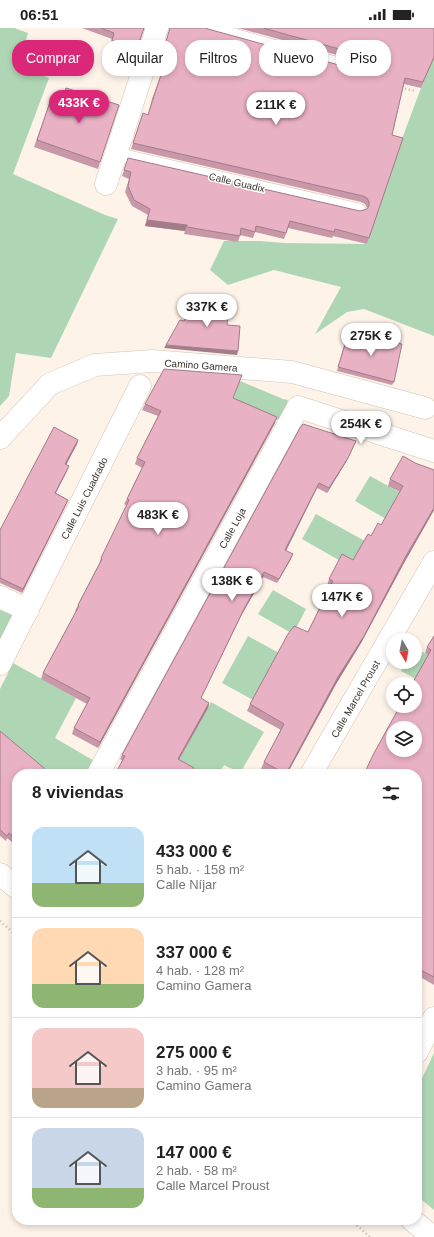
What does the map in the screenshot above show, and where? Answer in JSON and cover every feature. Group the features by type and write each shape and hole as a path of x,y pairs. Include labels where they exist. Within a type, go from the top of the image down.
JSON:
{"street":[{"path":"106,184 157,28"},
{"name":"Camino Gamera","path":"0,438 50,384 95,365 152,361 292,372 425,408"},
{"name":"Calle Luis Cuadrado","path":"0,664 140,386"},
{"name":"Calle Loja","path":"101,769 298,407 434,451"},
{"name":"Calle Marcel Proust","path":"315,769 434,562"},
{"path":"0,597 28,610"},
{"path":"0,874 12,884"},
{"path":"422,1042 434,1018"},
{"path":"418,1225 433,1237"}],"lane":[{"path":"208,28 336,63"},
{"name":"Calle Guadix","path":"116,154 359,210"}],"path":[{"path":"394,86 416,92"},
{"path":"0,921 12,932"},
{"path":"356,1225 370,1237"}],"green space":[{"path":"0,28 14,28 28,33 26,40 12,40 12,76 44,76 49,78 13,174 105,215 118,219 51,358 16,353 9,396 0,406"},
{"path":"434,57 434,336 364,309 347,312 315,334 341,287 274,270 228,285 210,270 224,241 367,244 400,144"},
{"path":"240,381 288,400 281,421 231,404"},
{"path":"370,476 401,493 386,519 355,501"},
{"path":"316,514 365,541 363,574 302,539"},
{"path":"273,590 306,609 293,634 258,614"},
{"path":"0,610 14,616 0,643"},
{"path":"248,636 279,653 253,700 222,683"},
{"path":"422,652 434,658 427,685 422,682 422,677 412,677 401,671 402,669 422,669"},
{"path":"13,663 76,698 55,738 96,762 92,769 39,769 0,737 0,689"},
{"path":"211,702 264,732 242,769 232,769 224,765 222,769 186,769 176,764"},
{"path":"434,1053 434,1210 422,1200 422,1078"}],"building":[{"path":"101,28 144,28 140,40 112,40 114,33"},
{"path":"170,28 206,28 248,40 185,40 185,76 251,76 251,41 259,43 259,76 328,76 328,62 336,64 336,76 391,76 391,40 336,40 336,48 328,46 328,40 307,40 263,28 434,28 434,57 423,82 405,78 392,135 403,138 369,238 335,229 334,232 290,221 286,233 256,226 255,232 241,228 240,236 187,227 187,225 147,220 150,209 134,200 128,186 131,172 124,170 128,158 360,211 367,209 369,206 367,198 363,196 133,143 143,113 148,115 161,76 177,76 177,40 166,40"},
{"path":"66,88 119,105 100,162 37,140 52,96 63,99"},
{"path":"196,299 229,302 227,325 240,326 238,351 166,345 180,320 184,321"},
{"path":"348,335 402,344 394,382 338,367"},
{"path":"164,369 242,375 233,398 277,417 100,742 74,728 90,698 43,673 102,559 101,558 129,500 127,499 145,462 137,458 161,411 145,404"},
{"path":"303,424 356,441 348,458 329,488 319,483 285,550 293,554 279,579 264,572 243,611 201,698 209,703 178,759 194,769 118,769 125,756 122,755"},
{"path":"54,427 78,440 65,464 69,466 55,493 68,500 23,589 0,578 0,530"},
{"path":"403,456 415,463 434,470 434,508 406,556 364,636 338,677 289,769 277,769 264,762 284,724 250,704 288,634 294,626 308,632 333,581 329,579 342,554 353,560 368,534 371,536 378,523 381,525 403,486 390,479"},
{"path":"434,636 434,977 422,971 422,769 366,769 386,731 386,757 422,757 422,721 392,721 396,713 422,713 422,677 416,677 420,669 422,669 422,666 431,650 427,647"},
{"path":"0,731 44,768 12,769 12,836 9,833 7,836 0,830"}]}
